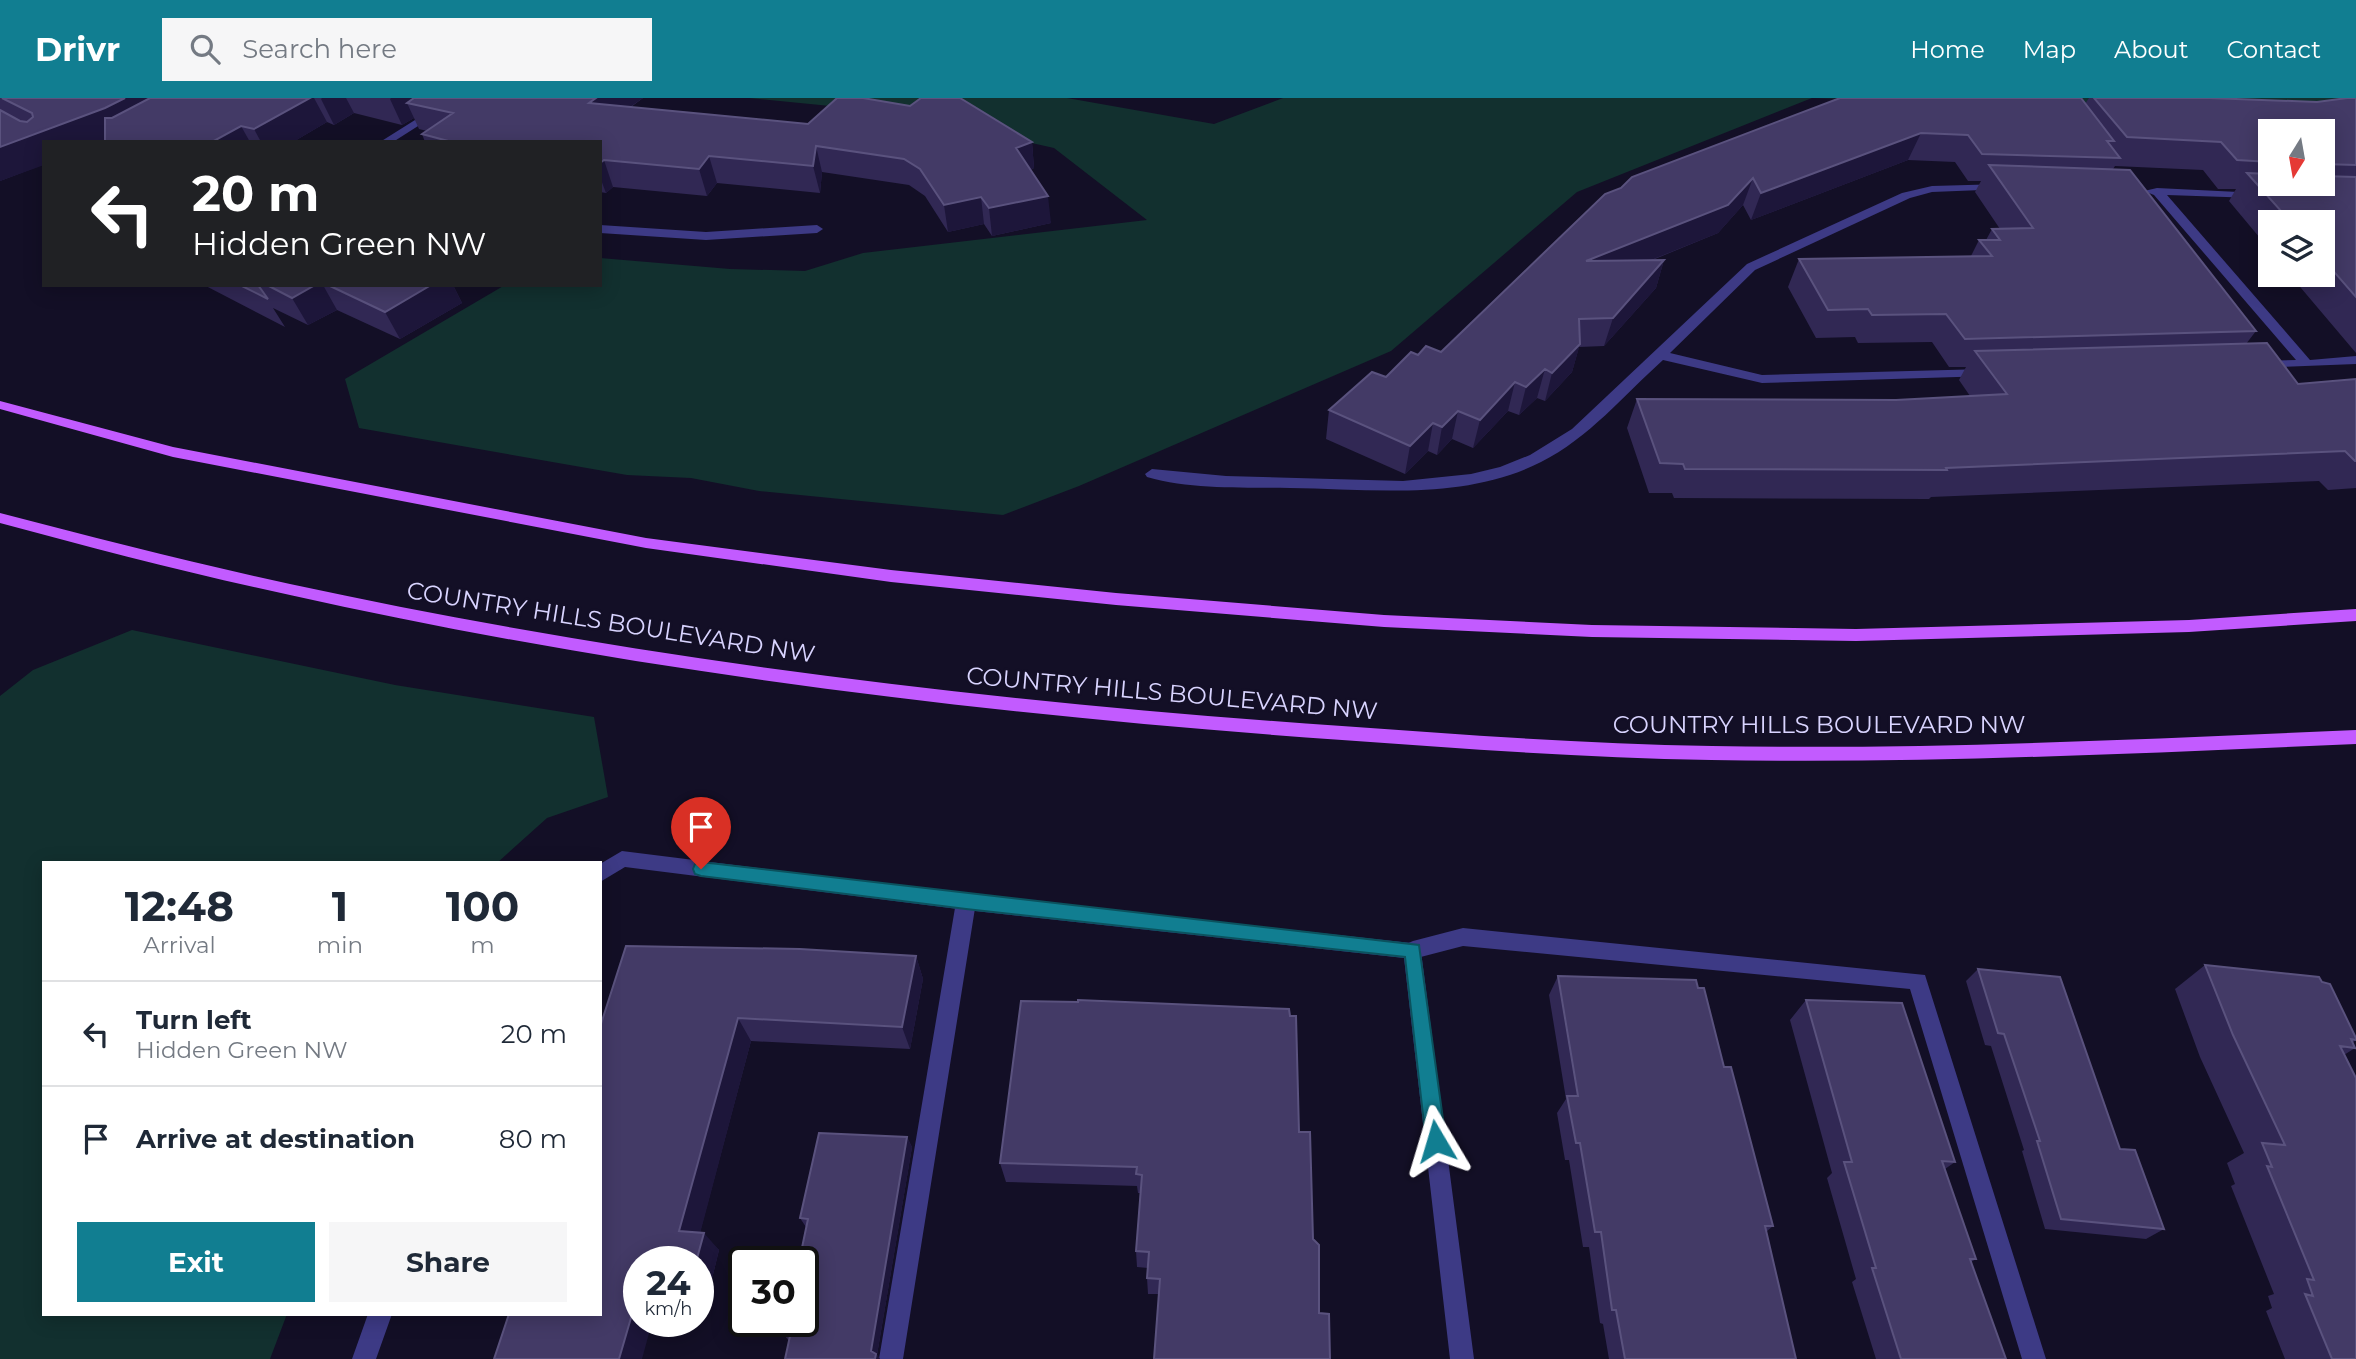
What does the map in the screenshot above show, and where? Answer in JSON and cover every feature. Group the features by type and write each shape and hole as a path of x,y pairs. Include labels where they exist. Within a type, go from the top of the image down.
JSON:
{"main road":[{"path":"0,405 173,452 646,543 891,576 1129,601 1384,621 1828,635 2189,626 2356,615"},
{"name":"COUNTRY HILLS BOULEVARD NW","path":"0,518 90,543 262,584 424,617 726,669 1036,708 1335,734 1708,753 1937,754 2356,737"},
{"path":"2318,618 2356,606"}],"street":[{"path":"388,140 457,98"},
{"path":"1152,474 1192,481 1412,486 1482,477 1529,461 1565,441 1751,267 1906,195 1932,189 2022,187"},
{"path":"2258,196 2150,191 2306,364"},
{"path":"602,229 706,236 817,229"},
{"path":"1660,355 1762,379 1999,373"},
{"path":"2250,366 2356,360"},
{"path":"602,873 622,859 966,902 1413,950 1463,937 1918,981 2034,1359"},
{"path":"891,1359 966,902"},
{"path":"1413,950 1462,1359"},
{"path":"364,1359 379,1316"}],"green space":[{"path":"749,98 1067,98 1214,124 1283,98 1812,98 1577,192 1391,351 1079,486 1003,515 759,491 691,478 627,475 359,428 345,379 502,287 602,287 602,258 730,269 805,271 863,253 1147,220 1054,148 891,112"},
{"path":"1812,98 2356,98 2356,113"},
{"path":"132,630 395,685 594,717 608,797 547,818 499,861 42,861 42,1316 286,1316 270,1359 0,1359 0,696 33,670"}],"building":[{"path":"2,98 125,98 0,147 0,110 20,121 27,122 33,117 32,113"},
{"path":"150,98 310,98 254,129 241,126 216,140 105,140 105,118 112,118"},
{"path":"414,98 596,98 589,103 808,124 837,98 863,98 910,106 921,98 960,98 1032,142 1016,148 1048,196 989,208 981,197 944,205 920,169 904,159 816,146 813,166 709,156 699,169 602,162 602,140 444,140 422,134 453,113 407,103"},
{"path":"1840,98 2081,98 2114,141 2107,141 2120,158 1982,154 1968,135 1921,133 1761,193 1753,178 1728,205 1586,261 1664,260 1613,318 1579,319 1580,344 1552,373 1545,369 1526,387 1515,382 1480,420 1458,411 1442,427 1433,423 1410,446 1329,410 1372,372 1386,377 1411,352 1418,355 1426,346 1441,352 1605,194 1621,188 1632,177"},
{"path":"2094,98 2317,102 2356,98 2356,165 2335,164 2335,119 2258,119 2258,161 2237,160 2221,142 2127,137"},
{"path":"1989,165 2130,170 2256,331 1965,339 1946,314 1872,315 1868,309 1828,310 1799,259 1992,256 1979,240 2000,240 1992,229 2033,228"},
{"path":"2247,173 2258,173 2258,185"},
{"path":"2335,176 2356,177 2356,297 2335,273 2335,210 2280,210 2268,196 2335,196"},
{"path":"244,287 259,287 268,299"},
{"path":"271,287 311,287 292,298"},
{"path":"332,287 428,287 385,312"},
{"path":"2267,343 2298,384 2356,379 2356,461 2345,451 1946,468 1947,470 1685,469 1683,464 1660,463 1637,399 1896,400 2007,394 1975,351"},
{"path":"626,946 800,949 916,956 902,1027 738,1018 679,1231 704,1233 700,1246 623,1246 623,1337 625,1337 619,1359 494,1359 508,1316 602,1316 602,1021"},
{"path":"2205,965 2319,977 2322,982 2330,984 2356,1038 2351,1039 2355,1048 2340,1046 2356,1078 2356,1359 2332,1359 2305,1294 2313,1296 2307,1279 2314,1280 2267,1166 2272,1167 2262,1143 2285,1145 2233,1035"},
{"path":"1978,969 2060,977 2120,1149 2135,1150 2164,1229 2061,1219 2037,1141 2040,1141 2004,1034 1998,1033"},
{"path":"1558,976 1696,980 1698,988 1704,988 1724,1067 1731,1067 1773,1226 1765,1226 1796,1359 1625,1359 1616,1310 1612,1310 1601,1232 1595,1232 1580,1143 1576,1143 1567,1096 1578,1096"},
{"path":"1078,1000 1289,1009 1290,1016 1296,1016 1299,1132 1310,1132 1313,1239 1319,1245 1319,1313 1329,1314 1330,1359 1154,1359 1160,1279 1147,1278 1149,1252 1136,1251 1142,1175 1136,1174 1137,1167 1000,1163 1021,1001"},
{"path":"1806,1000 1902,1003 1955,1162 1942,1161 1976,1259 1970,1259 2006,1359 1901,1359 1872,1268 1876,1268 1844,1162 1852,1162"},
{"path":"819,1133 907,1137 871,1351 876,1354 875,1359 785,1359 790,1337 819,1337 819,1246 802,1246 808,1219 800,1218"}],"route":[{"path":"701,869 966,902 1413,950 1436,1141"}]}
